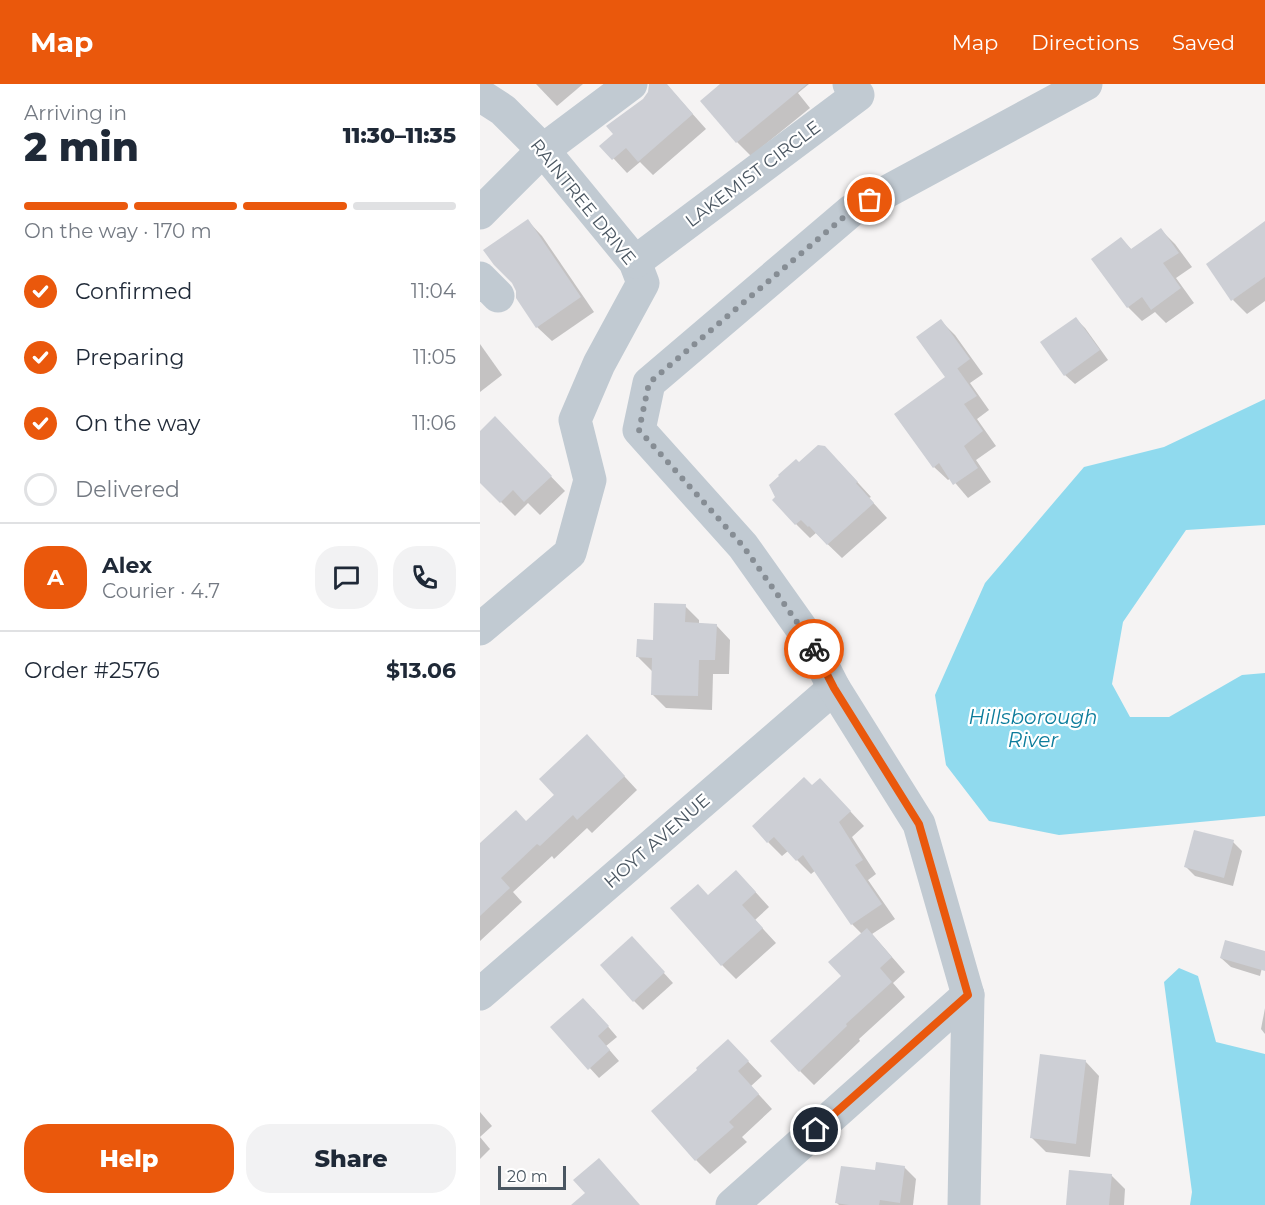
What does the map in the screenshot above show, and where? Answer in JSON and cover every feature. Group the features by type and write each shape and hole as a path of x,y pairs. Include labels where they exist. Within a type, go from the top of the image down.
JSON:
{"street":[{"path":"480,213 543,150 631,84"},
{"name":"LAKEMIST CIRCLE","path":"635,262 858,95 849,84"},
{"path":"964,1205 968,995 919,824 834,688 809,639 743,546 639,430 649,383 851,211 1086,84"},
{"name":"RAINTREE DRIVE","path":"480,95 503,110 543,150 635,262 643,283 598,364 575,420 590,480 570,553 480,629"},
{"name":"HOYT AVENUE","path":"480,993 834,688"},
{"path":"732,1205 968,995"}],"water":[{"name":"Hillsborough River","path":"1265,399 1265,525 1186,530 1123,622 1112,684 1130,717 1169,717 1242,675 1265,673 1265,816 1059,835 989,821 946,765 935,695 985,583 1084,467 1164,447"},
{"path":"1179,968 1198,976 1216,1042 1265,1054 1265,1205 1190,1205 1192,1192 1164,982"}],"building":[{"path":"649,84 667,84 693,114 638,162 626,148 612,160 599,146 613,134 606,126 643,99 648,92"},
{"path":"720,84 807,84 736,143 700,101"},
{"path":"528,219 581,297 536,328 516,298 516,291 512,283 483,250"},
{"path":"1265,221 1265,277 1231,301 1206,264"},
{"path":"1161,228 1179,253 1163,263 1181,288 1151,310 1142,297 1127,308 1091,259 1121,237 1131,249"},
{"path":"1076,317 1100,350 1064,376 1040,342"},
{"path":"941,319 970,359 957,368 977,396 964,404 983,431 964,446 978,468 953,485 939,463 933,468 894,414 945,377 916,337"},
{"path":"495,416 552,476 524,502 513,490 500,503 480,483 480,431"},
{"path":"818,445 825,446 874,503 827,545 801,520 795,525 772,500 775,497 769,485 796,459 799,462"},
{"path":"654,603 686,604 685,622 717,624 715,660 699,660 698,696 651,695 652,658 636,657 637,639 653,640"},
{"path":"587,734 625,776 577,820 573,815 540,846 537,844 501,878 510,888 480,916 480,843 516,810 526,821 554,795 539,779"},
{"path":"804,777 812,785 820,778 851,811 839,822 863,860 855,865 882,904 851,925 803,855 796,861 774,837 767,843 752,826"},
{"path":"1194,830 1234,840 1224,878 1184,867"},
{"path":"736,870 756,892 742,905 763,928 721,966 670,908 698,884 708,895"},
{"path":"867,928 892,957 880,968 892,982 846,1024 847,1026 799,1072 770,1041 841,976 828,962"},
{"path":"632,936 665,972 633,1002 600,965"},
{"path":"1225,940 1265,951 1265,971 1220,958"},
{"path":"583,998 609,1026 598,1036 610,1050 588,1070 550,1027"},
{"path":"728,1039 749,1061 738,1071 759,1094 729,1122 734,1127 695,1161 651,1111"},
{"path":"1040,1054 1086,1060 1076,1144 1030,1138"},
{"path":"599,1158 640,1205 571,1205 585,1193 573,1180"},
{"path":"876,1162 905,1166 900,1203 880,1200 879,1205 835,1203 841,1166 875,1170"},
{"path":"1069,1170 1112,1174 1109,1205 1066,1205"}],"way so far":[{"path":"814,649 743,546 639,430 649,383 851,211 870,200"}],"route":[{"path":"814,649 834,688 919,824 968,995 816,1130"}]}
